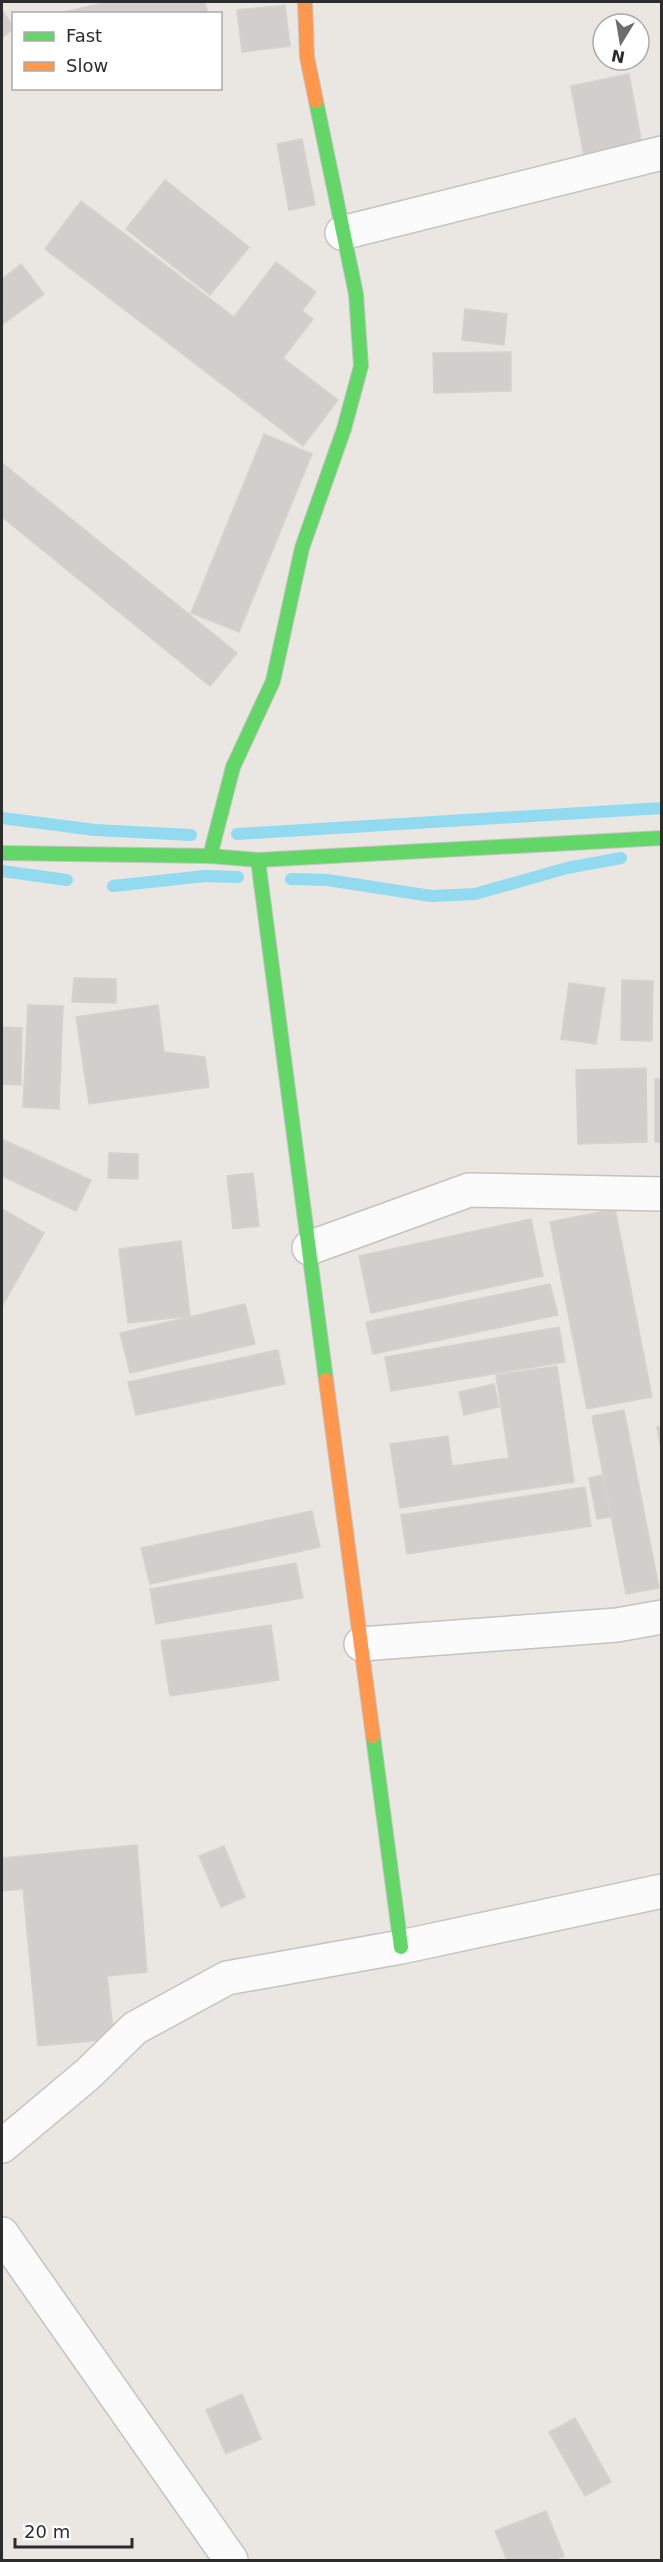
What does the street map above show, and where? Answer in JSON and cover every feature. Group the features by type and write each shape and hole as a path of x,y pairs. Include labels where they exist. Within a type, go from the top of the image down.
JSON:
{"street":[{"path":"210,856 233,766 273,681 302,548 344,429 361,366 356,294 307,57 305,2"},
{"path":"342,233 662,153"},
{"path":"2,853 210,856 258,860 662,838"},
{"path":"258,860 401,1947"},
{"path":"309,1248 469,1190 662,1194"},
{"path":"361,1644 617,1625 662,1617"},
{"path":"2,2146 88,2074 135,2028 227,1978 401,1947 662,1891"},
{"path":"2,2234 231,2560"}],"building":[{"path":"108,2 205,2 208,12 64,12"},
{"path":"285,5 290,46 242,52 237,10"},
{"path":"2,10 12,25 12,30 2,38"},
{"path":"629,74 642,145 584,156 571,86"},
{"path":"302,139 315,205 289,210 277,144"},
{"path":"165,180 249,247 210,295 126,229"},
{"path":"81,201 234,317 276,262 316,292 302,311 313,319 283,358 338,400 303,446 45,249"},
{"path":"21,264 44,294 3,324 2,279"},
{"path":"465,309 507,314 504,345 462,340"},
{"path":"511,352 511,391 434,393 433,353"},
{"path":"264,434 312,454 239,632 191,613"},
{"path":"2,463 237,653 210,686 2,517"},
{"path":"74,978 116,979 116,1003 72,1002"},
{"path":"622,980 653,981 652,1041 621,1040"},
{"path":"569,983 605,988 596,1044 561,1039"},
{"path":"28,1005 63,1006 59,1109 23,1107"},
{"path":"158,1005 164,1052 205,1057 209,1087 89,1104 76,1017"},
{"path":"2,1027 22,1028 21,1085 2,1084"},
{"path":"646,1068 647,1142 578,1144 576,1070"},
{"path":"655,1079 662,1079 662,1142 655,1142"},
{"path":"2,1139 91,1180 76,1211 2,1176"},
{"path":"109,1153 138,1154 138,1179 108,1178"},
{"path":"253,1173 259,1226 233,1229 227,1176"},
{"path":"2,1209 44,1233 2,1306"},
{"path":"615,1209 652,1397 587,1409 550,1222"},
{"path":"531,1219 543,1276 371,1313 359,1256"},
{"path":"181,1241 190,1316 128,1323 119,1249"},
{"path":"550,1284 558,1315 373,1354 366,1322"},
{"path":"245,1304 255,1344 130,1373 120,1333"},
{"path":"559,1327 565,1362 391,1391 385,1357"},
{"path":"278,1350 285,1384 136,1415 128,1382"},
{"path":"557,1366 574,1482 400,1508 390,1444 448,1436 452,1466 509,1458 496,1375"},
{"path":"494,1384 499,1407 464,1415 459,1392"},
{"path":"624,1410 659,1588 626,1594 592,1416"},
{"path":"662,1426 662,1454 657,1427"},
{"path":"603,1475 610,1517 597,1519 589,1478"},
{"path":"585,1487 591,1526 407,1554 401,1515"},
{"path":"312,1511 320,1547 150,1584 141,1548"},
{"path":"296,1563 303,1598 156,1624 150,1589"},
{"path":"271,1625 279,1680 170,1696 161,1641"},
{"path":"137,1845 147,1972 107,1976 114,2039 38,2046 23,1889 3,1891 2,1858"},
{"path":"224,1846 245,1897 221,1907 199,1856"},
{"path":"242,2394 261,2439 226,2454 206,2410"},
{"path":"575,2418 611,2482 585,2496 549,2432"},
{"path":"546,2511 564,2556 553,2560 507,2560 495,2531"}],"waterway":[{"path":"237,834 662,808"},
{"path":"2,818 95,830 191,835"},
{"path":"291,879 328,880 431,896 475,894 567,868 621,858"},
{"path":"2,871 67,880"},
{"path":"113,886 205,876 238,877"}],"traffic: fast":[{"path":"210,856 233,767 273,681 302,548 344,429 361,366 356,294 316,101"},
{"path":"2,853 210,856 258,860 662,838"},
{"path":"258,860 326,1380"},
{"path":"373,1736 401,1947"}],"traffic: slow":[{"path":"305,2 307,57 316,101"},
{"path":"326,1380 373,1736"}]}
